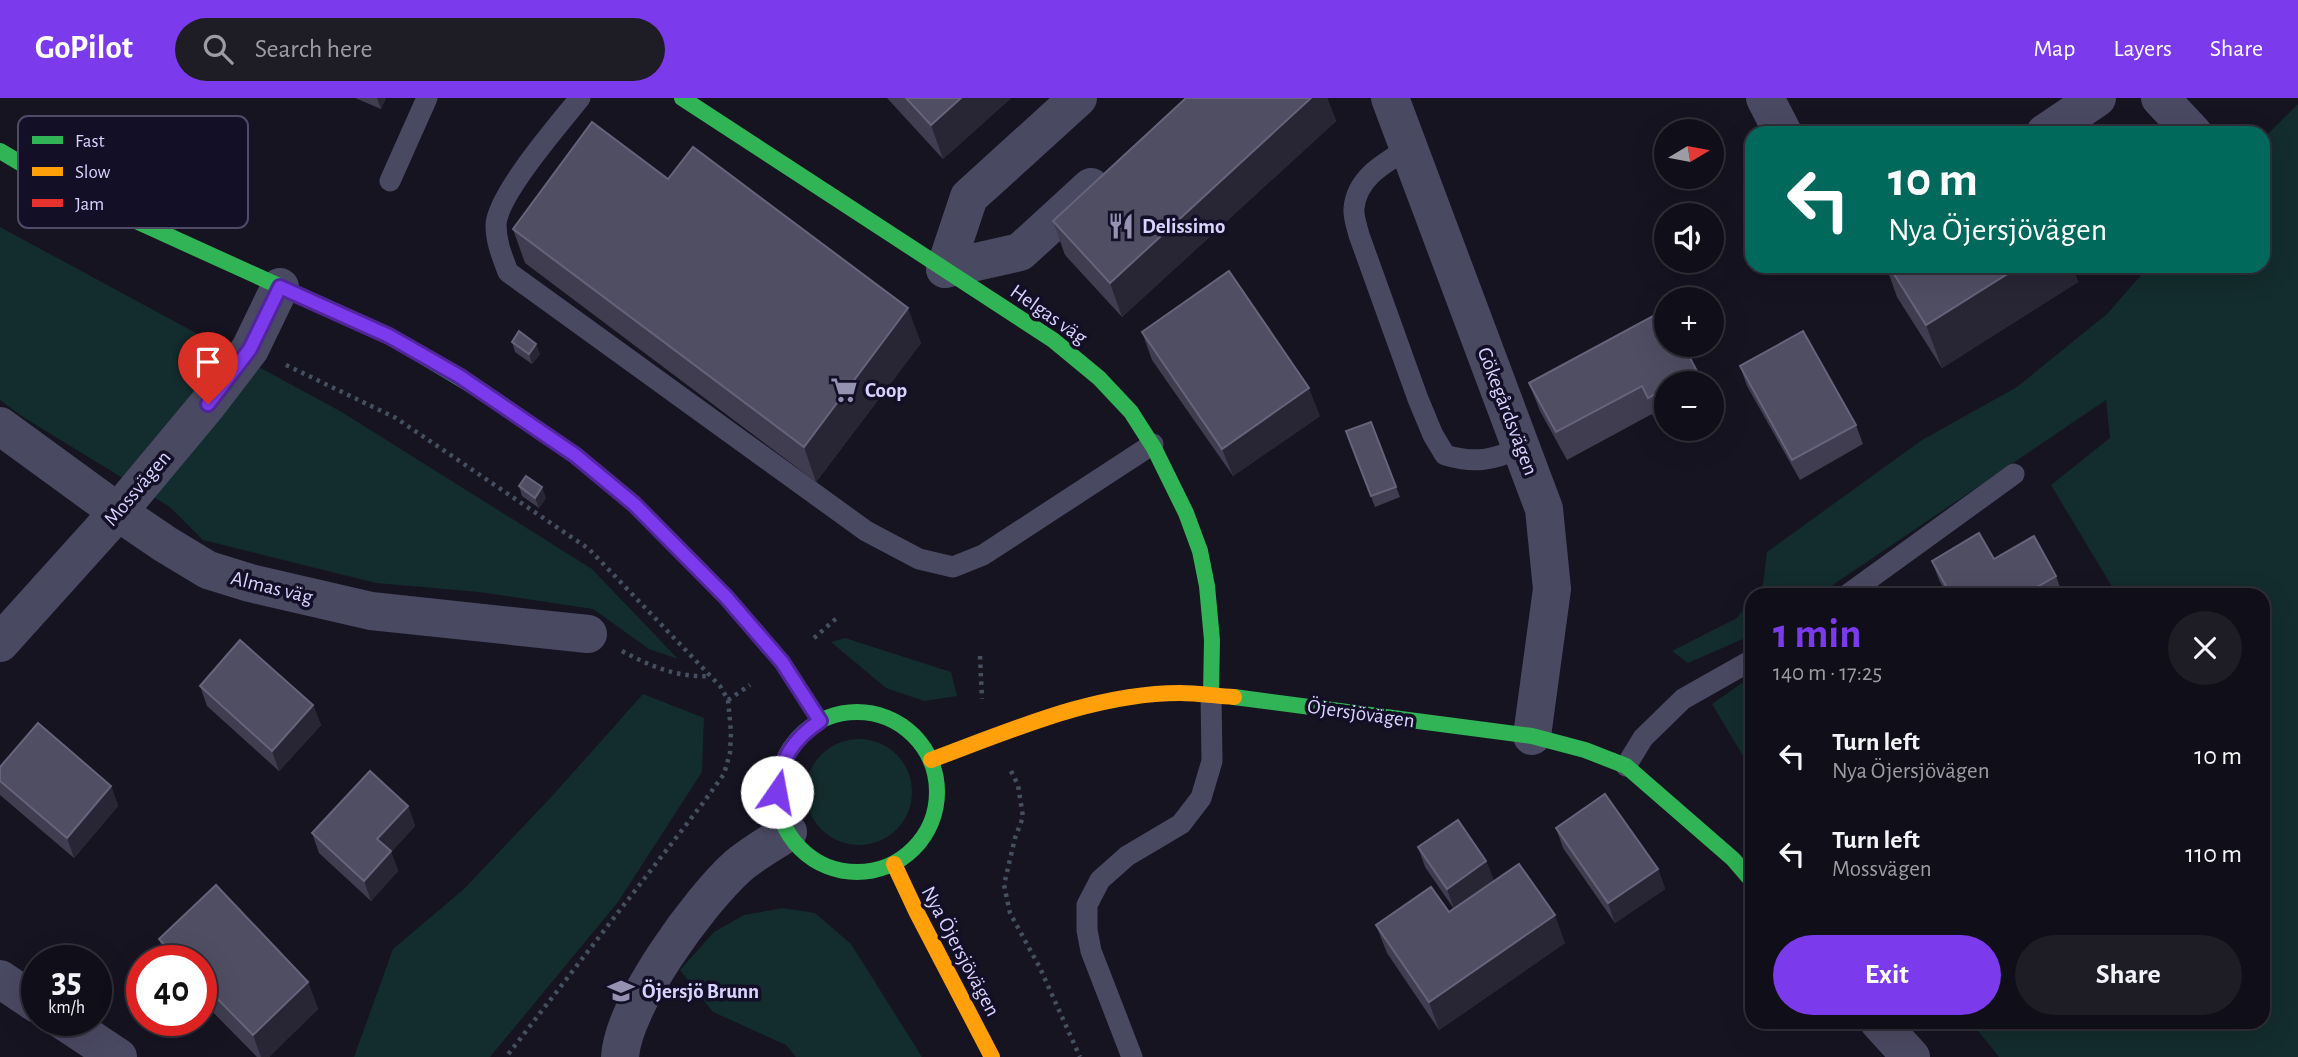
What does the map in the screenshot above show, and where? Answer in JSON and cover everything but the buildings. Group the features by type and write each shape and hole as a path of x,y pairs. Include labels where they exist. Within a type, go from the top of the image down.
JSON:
{"street":[{"name":"Helgas väg","path":"682,98 1053,340 1089,368 1125,405 1153,444 1185,510 1200,551 1209,603 1212,694"},
{"path":"945,269 970,197 1078,98"},
{"name":"Gökegårdsvägen","path":"1390,98 1544,509 1552,589 1532,736"},
{"path":"1765,98 1779,126"},
{"path":"2055,126 2097,98"},
{"path":"2160,98 2186,126"},
{"path":"0,151 18,162"},
{"path":"945,269 1020,252 1119,161"},
{"path":"151,228 389,336 459,376 575,455 634,504 726,597 782,662 820,721"},
{"name":"Mossvägen","path":"0,643 118,512 208,404 250,349 280,287"},
{"name":"Almas väg","path":"0,426 118,512 208,570 250,583 371,611 589,634"},
{"name":"Öjersjövägen","path":"931,760 1041,719 1124,698 1179,692 1532,736 1585,750 1626,766 1733,859 1745,873"},
{"path":"851,712 888,717 918,739 931,760 936,772 938,799 931,825 916,848 883,869 859,873 835,870 802,851 788,832 778,806 778,778 795,741 820,721 839,713 851,712"},
{"path":"620,1057 630,1016 655,972 701,907 739,865 788,832"},
{"name":"Nya Öjersjövägen","path":"894,863 910,901 992,1057"},
{"path":"0,979 21,993"},
{"path":"1885,1029 1911,1057"},
{"path":"86,1036 118,1057"}],"lane":[{"path":"390,181 428,98"},
{"path":"580,98 506,195 496,222 499,250 508,272 866,531 919,559 953,568 983,555 1153,444"},
{"path":"1409,148 1372,173 1358,190 1353,210 1359,235 1418,399 1433,435 1445,455 1480,461 1521,448"},
{"path":"1857,588 2014,474"},
{"path":"1626,766 1643,738 1683,699 1745,664"},
{"path":"1132,1057 1091,951 1087,930 1087,905 1100,880 1127,856 1181,824 1201,798 1212,761 1212,694"}],"path":[{"path":"589,634 651,666 691,677 711,676"},
{"path":"1018,785 1023,817 1004,885 1010,913 1040,968 1080,1057"}],"green space":[{"path":"2298,104 2298,1057 1999,1057 1977,1029 2270,1029 2270,588 2113,588 2051,485 2110,438 2106,400 1828,588 1760,588 1763,584 1767,552 1922,440 2017,387 2107,314 2143,273 2270,273 2270,132"},
{"path":"0,227 340,411 592,569 678,659 649,649 593,609 479,592 376,583 203,540 170,507 23,417 0,400"},
{"path":"1745,608 1745,638 1688,663 1672,651 1737,618"},
{"path":"845,638 951,672 957,696 924,701 886,688 831,642"},
{"path":"1745,681 1745,759 1712,704"},
{"path":"643,694 704,718 702,772 618,902 490,1057 354,1057 393,949 464,889"},
{"path":"859,739 879,743 896,755 908,772 912,792 908,812 896,829 879,841 859,845 839,841 822,829 810,812 806,792 810,772 822,755 839,743"},
{"path":"783,908 815,913 851,944 922,1057 796,1057 786,1045 713,1012 680,970 714,932 744,915"}],"traffic: fast":[{"path":"682,98 1053,340 1099,378 1131,412 1154,448 1186,513 1200,551 1207,586 1212,640 1211,694"},
{"path":"0,151 18,162"},
{"path":"151,228 389,336 481,391"},
{"path":"616,489 727,598 782,662 820,721"},
{"path":"1234,697 1532,736 1585,750 1626,766 1733,859 1745,873"},
{"path":"857,712 888,718 914,735 931,761 937,792 931,823 914,849 888,866 857,872 826,866 800,849 783,823 777,792 783,761 800,735 826,718 857,712"}],"traffic: slow":[{"path":"931,760 1022,726 1116,699 1180,693 1234,697"},
{"path":"894,864 992,1057"}],"traffic: jam":[{"path":"481,391 575,455 616,489"}],"place":[{"name":"Delissimo","path":"1121,226"},
{"name":"Coop","path":"844,390"},
{"name":"Öjersjö Brunn","path":"621,991"}],"route":[{"path":"208,404 250,349 280,287 389,336 488,395 575,455 634,504 726,597 800,686 820,721 805,731 787,752 778,778 777,792"}]}
